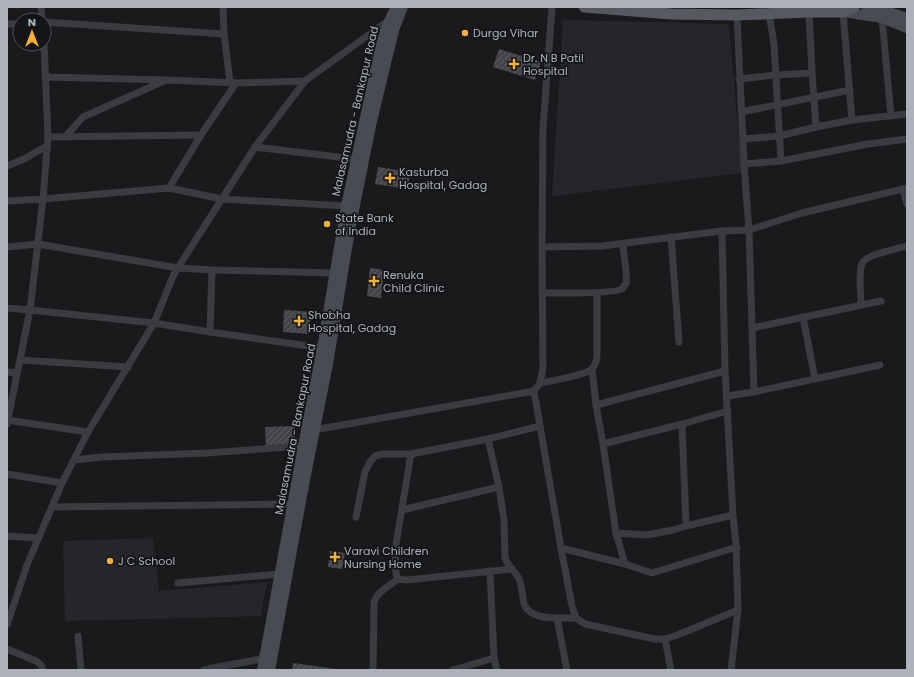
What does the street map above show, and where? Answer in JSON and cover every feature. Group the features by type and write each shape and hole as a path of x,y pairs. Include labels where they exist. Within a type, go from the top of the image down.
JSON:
{"main road":[{"name":"Malasamudra - Bankapur Road","path":"262,670 322,348 355,159 382,40 389,20 396,7"},
{"path":"270,670 314,430 328,364 350,230 372,121 394,30 403,7"},
{"path":"584,7 671,14 737,15 842,12 882,18 907,28"},
{"path":"842,12 854,7"},
{"path":"866,7 894,13 907,18"}],"street":[{"path":"169,188 233,82 224,34 223,7"},
{"path":"314,430 534,391 540,383 543,368 543,128 552,7"},
{"path":"809,12 816,127"},
{"path":"842,12 852,120"},
{"path":"769,13 774,44 781,161"},
{"path":"737,15 742,140 749,230 754,392"},
{"path":"882,18 891,116"},
{"path":"7,625 27,565 62,483 88,432 154,323 174,274 255,146 305,81 389,20"},
{"path":"52,23 224,34"},
{"path":"44,52 48,146 44,199 30,310 7,422 88,432"},
{"path":"739,79 812,73"},
{"path":"45,77 233,82 305,81"},
{"path":"65,137 83,117 167,80"},
{"path":"741,112 850,90"},
{"path":"742,140 779,136 852,120 907,114"},
{"path":"48,138 201,135"},
{"path":"744,164 781,161 868,144 907,139"},
{"path":"7,166 48,146"},
{"path":"255,146 355,159"},
{"path":"7,201 169,188 222,199 346,206"},
{"path":"542,247 602,246 722,231 749,230 802,213 905,189 907,204"},
{"path":"722,231 725,370 733,515 737,547 738,610 731,670"},
{"path":"670,237 679,342"},
{"path":"7,247 38,244 178,268 335,273"},
{"path":"542,293 597,293 622,289 626,284 623,244"},
{"path":"861,305 860,268 863,261 870,256 907,246"},
{"path":"210,332 212,270"},
{"path":"597,293 597,358 592,370 616,533 625,564"},
{"path":"752,328 881,301"},
{"path":"7,308 154,323 322,348"},
{"path":"803,317 815,379"},
{"path":"20,360 128,367"},
{"path":"727,396 754,392 880,365"},
{"path":"540,383 592,370"},
{"path":"596,405 725,370"},
{"path":"7,372 17,373"},
{"path":"534,391 561,548 572,606 576,618"},
{"path":"603,444 728,411"},
{"path":"682,424 686,526"},
{"path":"356,517 365,472 375,456 383,454 411,454 488,439 540,426"},
{"path":"488,439 499,487 504,520 504,558 506,563 515,572 519,579 525,607 531,612 538,616 547,618 576,618 585,624 655,639 665,639 738,610"},
{"path":"74,460 102,457 303,446"},
{"path":"398,579 396,574 395,550 411,454"},
{"path":"7,474 62,483"},
{"path":"402,510 499,487"},
{"path":"52,507 292,504"},
{"path":"616,533 648,535 733,515"},
{"path":"7,536 38,538"},
{"path":"561,548 625,564 652,573 737,547"},
{"path":"373,670 374,602 380,593 398,579 407,580 512,569"},
{"path":"490,571 494,658 497,670"},
{"path":"178,583 279,574"},
{"path":"557,618 567,670"},
{"path":"78,636 82,670"},
{"path":"665,639 671,670"},
{"path":"7,650 36,661 41,664 43,670"},
{"path":"204,670 264,658"},
{"path":"453,670 494,658"}],"shaded area":[{"path":"563,20 729,24 742,173 552,196"},
{"name":"J C School","path":"153,538 159,591 267,582 261,616 65,621 63,541"}],"building":[{"path":"499,49 541,62 535,80 493,67"},
{"path":"378,167 410,172 408,189 375,184"},
{"path":"370,268 384,270 381,298 367,296"},
{"path":"284,310 311,312 309,334 283,332"},
{"path":"295,426 295,446 266,447 265,427"},
{"path":"330,551 345,553 342,569 328,567"},
{"path":"293,663 336,669 336,670 292,670"}],"place":[{"name":"Durga Vihar","path":"465,33"},
{"name":"Dr. N B Patil Hospital","path":"514,64"},
{"name":"Kasturba Hospital, Gadag","path":"390,178"},
{"name":"State Bank of India","path":"327,224"},
{"name":"Renuka Child Clinic","path":"374,281"},
{"name":"Shobha Hospital, Gadag","path":"299,321"},
{"name":"Varavi Children Nursing Home","path":"335,557"},
{"name":"J C School","path":"110,561"}]}
